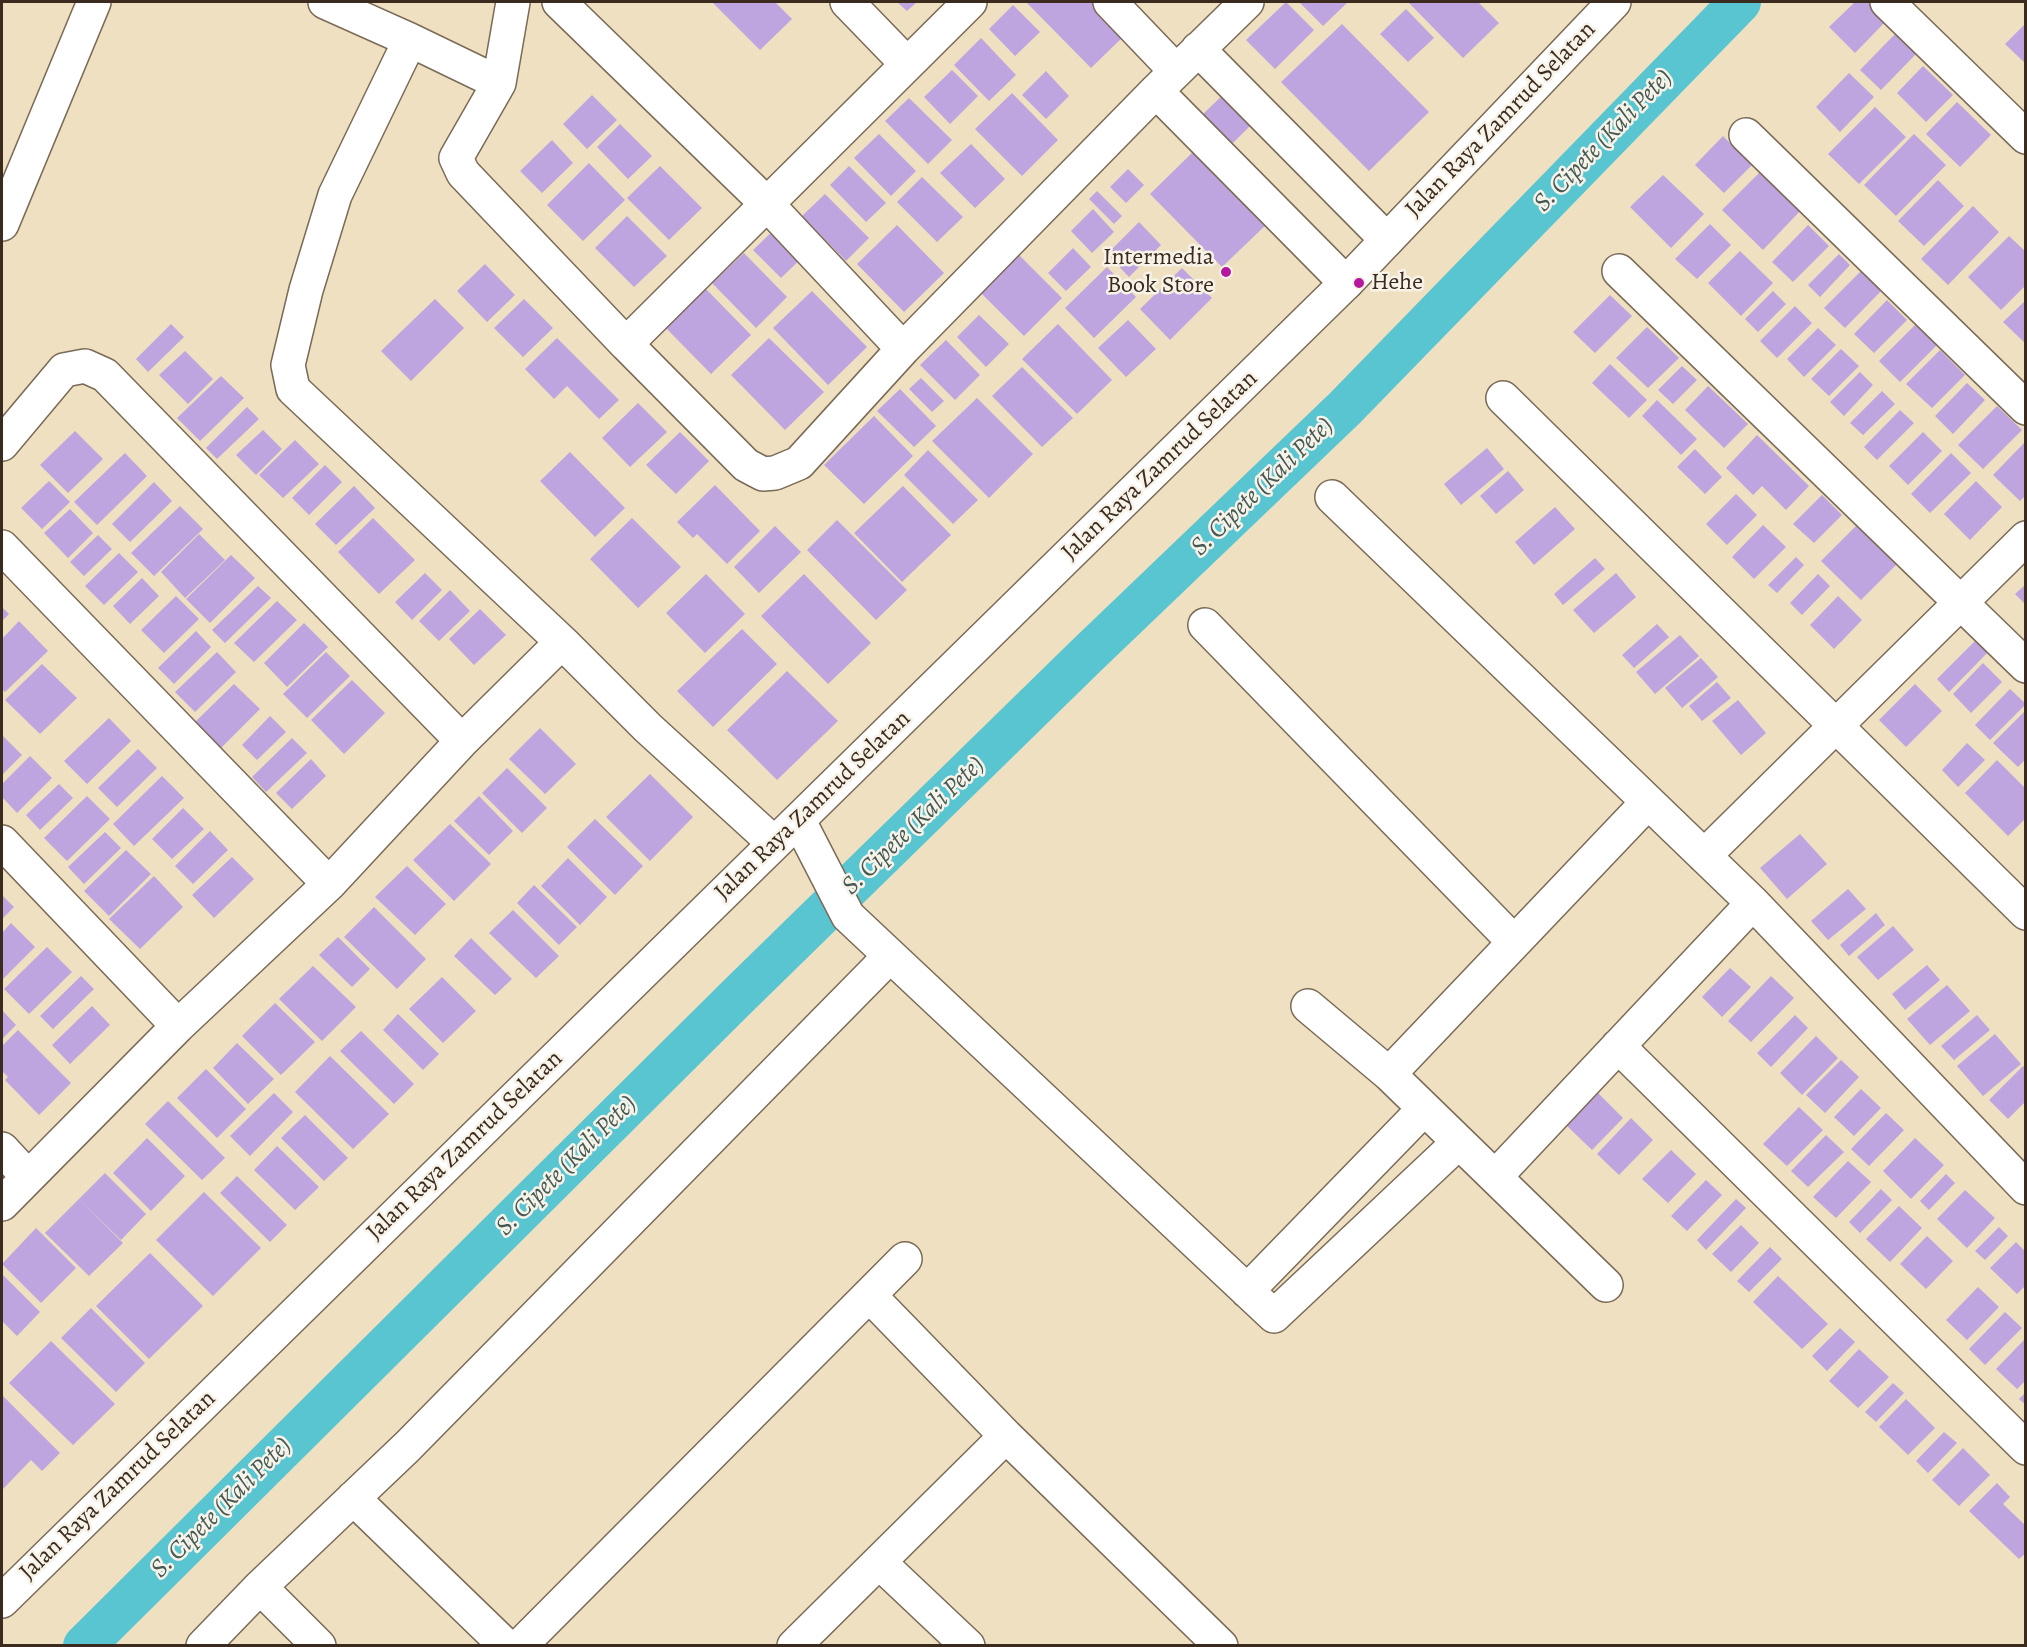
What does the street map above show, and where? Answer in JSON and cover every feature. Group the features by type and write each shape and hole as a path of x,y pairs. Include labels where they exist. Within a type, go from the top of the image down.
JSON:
{"street":[{"path":"2,224 94,2"},
{"path":"325,2 499,83"},
{"path":"513,2 499,83 456,158 463,173 626,344 746,465 763,474 799,463 903,350 1177,70 1247,2"},
{"path":"559,2 767,204 903,350"},
{"path":"847,2 907,64"},
{"path":"626,344 970,2"},
{"path":"1110,2 1177,70 1346,283"},
{"name":"Jalan Raya Zamrud Selatan","path":"2,1601 774,843 803,828 1346,283 1614,2"},
{"path":"1887,2 2025,136"},
{"path":"410,40 335,195 306,290 288,365 293,389 562,642 648,728 774,843"},
{"path":"1177,70 1387,240"},
{"path":"1746,135 2025,408"},
{"path":"1619,271 2025,666"},
{"path":"2,444 64,370 86,366 105,375 462,741"},
{"path":"1503,398 2025,913"},
{"path":"1332,497 1753,903 2025,1188"},
{"path":"1704,856 2025,538"},
{"path":"2,547 329,884"},
{"path":"1204,625 1514,942"},
{"path":"2,1204 178,1026 329,884 462,741 562,642"},
{"path":"1389,1074 1648,802"},
{"path":"803,828 848,916 1274,1316 1459,1142"},
{"path":"2,842 178,1026"},
{"path":"1495,1177 1753,903"},
{"path":"203,1646 260,1587 416,1438 890,956"},
{"path":"1308,1006 1389,1074 1606,1285"},
{"path":"1618,1046 2025,1448"},
{"path":"1247,1291 1424,1108"},
{"path":"2,1149 28,1177"},
{"path":"520,1646 904,1259"},
{"path":"869,1294 1006,1436 1221,1646"},
{"path":"794,1646 1006,1436"},
{"path":"353,1498 506,1646"},
{"path":"879,1562 968,1646"},
{"path":"260,1587 319,1646"}],"building":[{"path":"712,2 775,2 792,19 760,50"},
{"path":"897,2 917,2 907,11"},
{"path":"1026,2 1099,2 1128,32 1091,68"},
{"path":"1286,2 1314,30 1275,69 1246,40"},
{"path":"1299,2 1348,2 1323,26"},
{"path":"1408,2 1478,2 1499,23 1463,58"},
{"path":"1855,2 1868,2 1887,20 1855,53 1829,27"},
{"path":"1013,5 1040,32 1015,56 989,29"},
{"path":"1406,9 1434,38 1408,62 1380,34"},
{"path":"2026,23 2026,64 2005,44"},
{"path":"1342,24 1429,112 1369,171 1281,82"},
{"path":"1897,32 1918,52 1881,90 1860,70"},
{"path":"981,38 1016,75 989,101 954,65"},
{"path":"1923,66 1953,95 1926,122 1897,93"},
{"path":"952,70 978,96 950,124 924,97"},
{"path":"1046,71 1069,96 1046,119 1022,95"},
{"path":"1849,73 1874,97 1840,132 1816,107"},
{"path":"1231,87 1260,116 1230,146 1201,116"},
{"path":"1012,93 1058,140 1022,176 975,129"},
{"path":"592,95 617,120 587,149 563,124"},
{"path":"909,98 952,140 928,164 885,121"},
{"path":"1957,102 1991,135 1960,167 1926,134"},
{"path":"1875,107 1906,137 1859,184 1828,154"},
{"path":"620,124 652,156 628,179 597,147"},
{"path":"879,134 916,171 891,196 854,158"},
{"path":"1914,134 1946,165 1896,216 1864,185"},
{"path":"1723,136 1752,165 1724,193 1695,165"},
{"path":"552,140 573,163 542,193 520,171"},
{"path":"971,144 1005,179 975,208 940,173"},
{"path":"1197,148 1269,222 1222,267 1150,194"},
{"path":"589,163 625,200 583,241 547,205"},
{"path":"660,166 702,208 669,240 627,198"},
{"path":"849,166 886,203 866,222 830,185"},
{"path":"1128,169 1144,185 1126,203 1110,187"},
{"path":"1761,171 1801,210 1763,250 1722,210"},
{"path":"1663,175 1704,214 1671,248 1630,207"},
{"path":"922,177 963,217 937,242 897,202"},
{"path":"1938,180 1964,206 1924,246 1898,221"},
{"path":"1097,191 1122,216 1114,224 1089,199"},
{"path":"825,194 869,238 846,261 802,216"},
{"path":"1973,206 1999,232 1948,285 1921,259"},
{"path":"1093,209 1114,232 1092,253 1071,231"},
{"path":"627,216 667,256 634,287 595,248"},
{"path":"1139,222 1161,245 1129,277 1107,254"},
{"path":"1710,224 1731,245 1697,279 1675,259"},
{"path":"779,225 807,253 781,278 753,250"},
{"path":"897,225 944,273 904,312 857,264"},
{"path":"1808,225 1829,246 1793,282 1772,262"},
{"path":"2009,236 2026,252 2026,285 2001,310 1968,277"},
{"path":"1073,248 1091,267 1066,291 1048,273"},
{"path":"1740,251 1773,283 1741,316 1708,283"},
{"path":"744,253 787,297 756,328 712,283"},
{"path":"1017,253 1062,298 1024,336 979,291"},
{"path":"1839,254 1850,265 1820,297 1808,285"},
{"path":"485,264 515,295 487,322 457,291"},
{"path":"1107,267 1136,297 1094,338 1065,308"},
{"path":"1182,268 1212,298 1170,340 1140,309"},
{"path":"1861,271 1881,291 1845,328 1824,308"},
{"path":"704,287 751,335 711,374 664,326"},
{"path":"812,291 867,347 828,385 773,328"},
{"path":"1773,291 1786,304 1758,332 1745,319"},
{"path":"1610,295 1632,316 1595,353 1573,332"},
{"path":"435,299 464,328 411,381 381,351"},
{"path":"524,299 553,328 523,357 494,328"},
{"path":"1887,300 1907,320 1874,353 1854,334"},
{"path":"2026,300 2026,344 2003,322"},
{"path":"1795,306 1812,323 1777,358 1760,341"},
{"path":"979,315 1009,344 986,367 957,337"},
{"path":"1128,320 1156,349 1126,377 1098,348"},
{"path":"171,324 184,337 148,372 136,359"},
{"path":"1058,324 1112,380 1077,414 1022,359"},
{"path":"1916,324 1937,345 1900,382 1879,361"},
{"path":"1647,327 1679,358 1648,388 1616,358"},
{"path":"1818,328 1836,345 1804,377 1787,359"},
{"path":"557,338 619,400 599,419 567,386 554,399 525,369"},
{"path":"769,338 824,392 785,430 731,375"},
{"path":"946,340 980,375 955,400 920,365"},
{"path":"1841,349 1859,366 1829,396 1811,379"},
{"path":"1940,350 1965,375 1932,408 1906,384"},
{"path":"185,351 213,379 188,404 159,375"},
{"path":"1610,364 1647,400 1629,418 1592,383"},
{"path":"1682,366 1697,380 1673,404 1658,390"},
{"path":"1022,367 1073,418 1042,447 992,396"},
{"path":"1860,372 1873,385 1844,416 1830,402"},
{"path":"221,376 244,398 200,441 177,418"},
{"path":"921,378 944,401 932,412 909,389"},
{"path":"1967,383 1985,400 1953,434 1935,416"},
{"path":"1708,386 1748,424 1724,448 1685,410"},
{"path":"900,389 936,426 914,447 877,411"},
{"path":"1882,391 1895,404 1863,435 1850,423"},
{"path":"977,398 1033,454 989,498 932,441"},
{"path":"1657,400 1697,439 1681,455 1642,416"},
{"path":"638,403 667,432 630,467 602,438"},
{"path":"1997,406 2022,430 1983,469 1958,445"},
{"path":"247,407 259,419 217,459 206,448"},
{"path":"1900,410 1914,423 1877,460 1864,447"},
{"path":"874,416 913,456 864,504 824,465"},
{"path":"263,430 282,449 256,475 236,455"},
{"path":"75,431 103,459 68,493 40,465"},
{"path":"680,432 709,461 676,494 646,465"},
{"path":"1923,432 1942,451 1908,485 1889,466"},
{"path":"1757,435 1809,486 1786,510 1762,486 1753,495 1726,468"},
{"path":"295,440 319,464 283,498 259,475"},
{"path":"2026,441 2026,495 2020,501 1993,475"},
{"path":"1487,448 1504,469 1461,505 1444,484"},
{"path":"1695,449 1722,477 1705,494 1677,467"},
{"path":"928,450 978,500 953,524 904,475"},
{"path":"570,452 625,508 595,537 540,481"},
{"path":"125,453 147,476 97,525 74,502"},
{"path":"1951,453 1971,473 1930,513 1911,494"},
{"path":"325,465 342,482 309,515 292,498"},
{"path":"1508,471 1524,490 1496,514 1480,496"},
{"path":"49,481 70,502 42,529 21,508"},
{"path":"1976,481 2002,507 1970,540 1944,514"},
{"path":"154,482 172,501 130,542 112,524"},
{"path":"715,485 760,531 727,564 697,534 693,538 677,522"},
{"path":"354,486 375,508 336,545 315,524"},
{"path":"903,486 951,535 902,582 854,533"},
{"path":"1736,494 1757,515 1727,545 1706,524"},
{"path":"1822,495 1842,515 1814,543 1793,524"},
{"path":"180,506 203,529 154,576 131,553"},
{"path":"1555,507 1575,529 1534,565 1515,542"},
{"path":"70,509 93,533 68,558 44,533"},
{"path":"373,518 415,560 379,594 338,552"},
{"path":"632,518 681,567 638,608 590,559"},
{"path":"837,520 907,590 876,620 807,550"},
{"path":"1861,521 1901,560 1861,600 1821,561"},
{"path":"1763,525 1786,547 1754,579 1732,557"},
{"path":"775,526 801,552 759,593 734,567"},
{"path":"199,534 225,560 185,598 161,572"},
{"path":"98,535 112,549 84,576 70,562"},
{"path":"119,553 138,572 104,605 85,586"},
{"path":"231,555 255,578 210,623 186,599"},
{"path":"1796,557 1804,565 1777,593 1768,585"},
{"path":"1595,558 1605,569 1563,605 1554,594"},
{"path":"425,573 442,590 412,620 395,602"},
{"path":"1616,573 1636,597 1594,633 1573,610"},
{"path":"706,574 745,614 705,653 666,613"},
{"path":"804,574 871,643 828,684 761,616"},
{"path":"1818,574 1830,586 1802,615 1790,603"},
{"path":"142,578 159,596 130,624 113,606"},
{"path":"2026,584 2026,605 2015,594"},
{"path":"258,586 271,598 225,643 212,630"},
{"path":"450,590 470,611 439,641 419,621"},
{"path":"176,596 199,619 164,653 141,630"},
{"path":"1838,596 1862,620 1834,649 1810,625"},
{"path":"277,601 297,620 254,662 234,643"},
{"path":"2,607 9,614 2,621"},
{"path":"480,609 506,635 474,665 449,639"},
{"path":"19,621 48,651 5,692 2,689 2,639"},
{"path":"304,623 328,647 287,687 264,663"},
{"path":"1657,624 1669,637 1634,668 1622,655"},
{"path":"742,629 777,664 713,727 677,691"},
{"path":"196,631 211,647 174,684 158,668"},
{"path":"1680,635 1699,656 1655,694 1636,672"},
{"path":"1979,637 1991,649 1949,692 1937,679"},
{"path":"217,652 236,672 195,712 175,692"},
{"path":"326,652 350,676 307,718 283,694"},
{"path":"1701,658 1718,677 1682,708 1665,688"},
{"path":"1983,663 2002,682 1971,713 1953,694"},
{"path":"42,664 77,698 40,734 5,700"},
{"path":"787,671 838,721 777,780 727,730"},
{"path":"352,680 385,713 344,754 311,720"},
{"path":"1717,682 1731,698 1702,721 1689,706"},
{"path":"234,684 260,709 221,748 195,722"},
{"path":"1915,684 1942,711 1906,747 1879,720"},
{"path":"2010,689 2026,704 1990,740 1975,725"},
{"path":"1738,700 1766,733 1741,755 1712,721"},
{"path":"2026,710 2026,759 2018,767 1993,743"},
{"path":"270,716 286,732 257,760 242,745"},
{"path":"109,718 131,741 87,784 64,761"},
{"path":"540,728 576,764 545,794 509,759"},
{"path":"2,735 22,755 2,775"},
{"path":"292,738 307,753 266,792 252,777"},
{"path":"1967,743 1985,760 1958,787 1942,770"},
{"path":"138,749 157,768 117,807 98,788"},
{"path":"30,756 52,778 17,813 2,797 2,784"},
{"path":"311,759 326,776 292,809 276,793"},
{"path":"1997,760 2026,789 2026,818 2008,836 1965,793"},
{"path":"507,768 547,808 522,833 482,793"},
{"path":"650,774 693,817 650,861 606,817"},
{"path":"162,776 184,798 134,846 113,824"},
{"path":"59,784 73,798 40,830 26,815"},
{"path":"87,796 110,819 67,861 44,838"},
{"path":"479,796 513,831 489,855 454,821"},
{"path":"183,808 204,829 172,859 152,839"},
{"path":"595,819 643,866 615,895 567,847"},
{"path":"450,824 491,864 454,901 413,860"},
{"path":"210,831 228,850 193,884 175,866"},
{"path":"105,832 121,848 84,884 68,867"},
{"path":"1800,834 1827,864 1787,899 1760,868"},
{"path":"126,850 151,874 109,916 84,891"},
{"path":"232,857 254,879 214,918 192,895"},
{"path":"568,858 607,897 580,925 541,886"},
{"path":"407,866 446,904 415,935 375,897"},
{"path":"154,876 183,907 140,949 109,919"},
{"path":"534,885 577,927 559,945 517,903"},
{"path":"1848,889 1866,909 1828,940 1811,921"},
{"path":"2,895 14,907 2,919"},
{"path":"374,907 426,959 397,989 344,937"},
{"path":"513,910 559,956 536,978 489,933"},
{"path":"1876,913 1885,925 1849,956 1840,945"},
{"path":"11,923 35,947 2,980 2,933"},
{"path":"1893,926 1914,950 1878,980 1857,957"},
{"path":"338,937 370,969 352,987 319,955"},
{"path":"471,938 512,979 495,995 454,956"},
{"path":"47,947 72,972 29,1014 4,989"},
{"path":"1927,965 1940,980 1905,1010 1892,994"},
{"path":"313,966 356,1007 322,1041 279,999"},
{"path":"1730,968 1751,987 1722,1017 1702,997"},
{"path":"81,976 94,989 53,1029 40,1016"},
{"path":"1771,976 1794,998 1751,1042 1728,1021"},
{"path":"442,977 476,1011 443,1043 409,1009"},
{"path":"1947,985 1970,1011 1930,1045 1907,1019"},
{"path":"275,1003 315,1042 281,1075 242,1036"},
{"path":"92,1006 110,1025 70,1064 52,1045"},
{"path":"2,1010 16,1025 2,1039"},
{"path":"398,1014 439,1054 423,1070 383,1030"},
{"path":"1795,1015 1808,1028 1771,1067 1757,1053"},
{"path":"1977,1015 1990,1030 1954,1060 1941,1046"},
{"path":"18,1030 71,1083 39,1115 5,1080 8,1077 2,1071 2,1046"},
{"path":"361,1031 414,1084 394,1104 340,1051"},
{"path":"1995,1034 2021,1064 1983,1096 1957,1066"},
{"path":"1816,1036 1838,1058 1802,1095 1780,1073"},
{"path":"237,1043 274,1079 248,1104 213,1068"},
{"path":"330,1056 389,1114 353,1149 295,1092"},
{"path":"1841,1060 1859,1077 1825,1113 1806,1095"},
{"path":"2023,1066 2026,1068 2026,1101 2008,1119 1989,1100"},
{"path":"206,1069 246,1109 217,1138 177,1098"},
{"path":"1861,1089 1881,1108 1854,1136 1834,1117"},
{"path":"1596,1091 1623,1118 1592,1150 1565,1124"},
{"path":"274,1093 293,1112 250,1156 230,1136"},
{"path":"168,1101 225,1158 202,1180 145,1124"},
{"path":"1799,1107 1823,1130 1787,1166 1763,1144"},
{"path":"1886,1113 1904,1130 1869,1166 1851,1149"},
{"path":"305,1115 348,1158 324,1181 281,1138"},
{"path":"1631,1118 1653,1140 1619,1175 1597,1154"},
{"path":"1826,1135 1844,1152 1808,1187 1791,1171"},
{"path":"147,1138 185,1176 151,1211 113,1173"},
{"path":"1915,1138 1944,1165 1911,1199 1883,1171"},
{"path":"277,1146 319,1187 295,1210 254,1170"},
{"path":"1671,1150 1696,1174 1668,1203 1642,1179"},
{"path":"1848,1161 1871,1182 1836,1218 1813,1197"},
{"path":"105,1173 146,1214 121,1240 79,1199"},
{"path":"1946,1174 1955,1183 1929,1210 1920,1201"},
{"path":"237,1176 287,1225 270,1242 220,1193"},
{"path":"1706,1180 1722,1195 1687,1231 1671,1216"},
{"path":"1881,1189 1892,1200 1860,1233 1849,1222"},
{"path":"1965,1190 1995,1218 1967,1248 1937,1219"},
{"path":"204,1192 261,1248 213,1296 156,1240"},
{"path":"79,1199 123,1243 89,1276 45,1233"},
{"path":"1736,1199 1746,1208 1706,1250 1697,1240"},
{"path":"1899,1206 1922,1228 1890,1262 1866,1239"},
{"path":"1741,1225 1759,1243 1731,1272 1712,1254"},
{"path":"1999,1227 2008,1236 1985,1260 1975,1251"},
{"path":"36,1228 76,1268 41,1303 2,1264"},
{"path":"1927,1236 1953,1261 1926,1289 1900,1264"},
{"path":"2016,1242 2026,1252 2026,1285 2017,1294 1990,1268"},
{"path":"1770,1247 1782,1259 1749,1292 1737,1281"},
{"path":"150,1253 203,1306 149,1359 96,1306"},
{"path":"2,1274 40,1312 17,1336 2,1321"},
{"path":"1778,1276 1828,1324 1802,1349 1753,1302"},
{"path":"1978,1287 1999,1307 1967,1340 1946,1320"},
{"path":"91,1308 145,1363 116,1392 61,1338"},
{"path":"2005,1312 2022,1328 1985,1365 1969,1349"},
{"path":"1840,1328 1855,1342 1827,1371 1812,1356"},
{"path":"2024,1340 2026,1380 2017,1389 1996,1369"},
{"path":"51,1341 115,1404 73,1445 9,1383"},
{"path":"1859,1349 1889,1377 1858,1408 1829,1381"},
{"path":"1893,1383 1904,1393 1876,1422 1865,1412"},
{"path":"2026,1392 2026,1405 2019,1399"},
{"path":"2,1395 60,1453 42,1471 31,1460 2,1490"},
{"path":"1906,1399 1935,1428 1908,1455 1879,1427"},
{"path":"1944,1432 1957,1443 1928,1473 1916,1461"},
{"path":"1963,1448 1990,1475 1959,1506 1932,1480"},
{"path":"1997,1483 2010,1497 2003,1504 2026,1526 2026,1553 2019,1559 1969,1511"}],"waterway":[{"name":"S. Cipete (Kali Pete)","path":"84,1646 736,998 1087,655 1345,408 1740,2"}],"place":[{"name":"Intermedia Book Store","path":"1226,272"},
{"name":"Hehe","path":"1359,283"}]}
